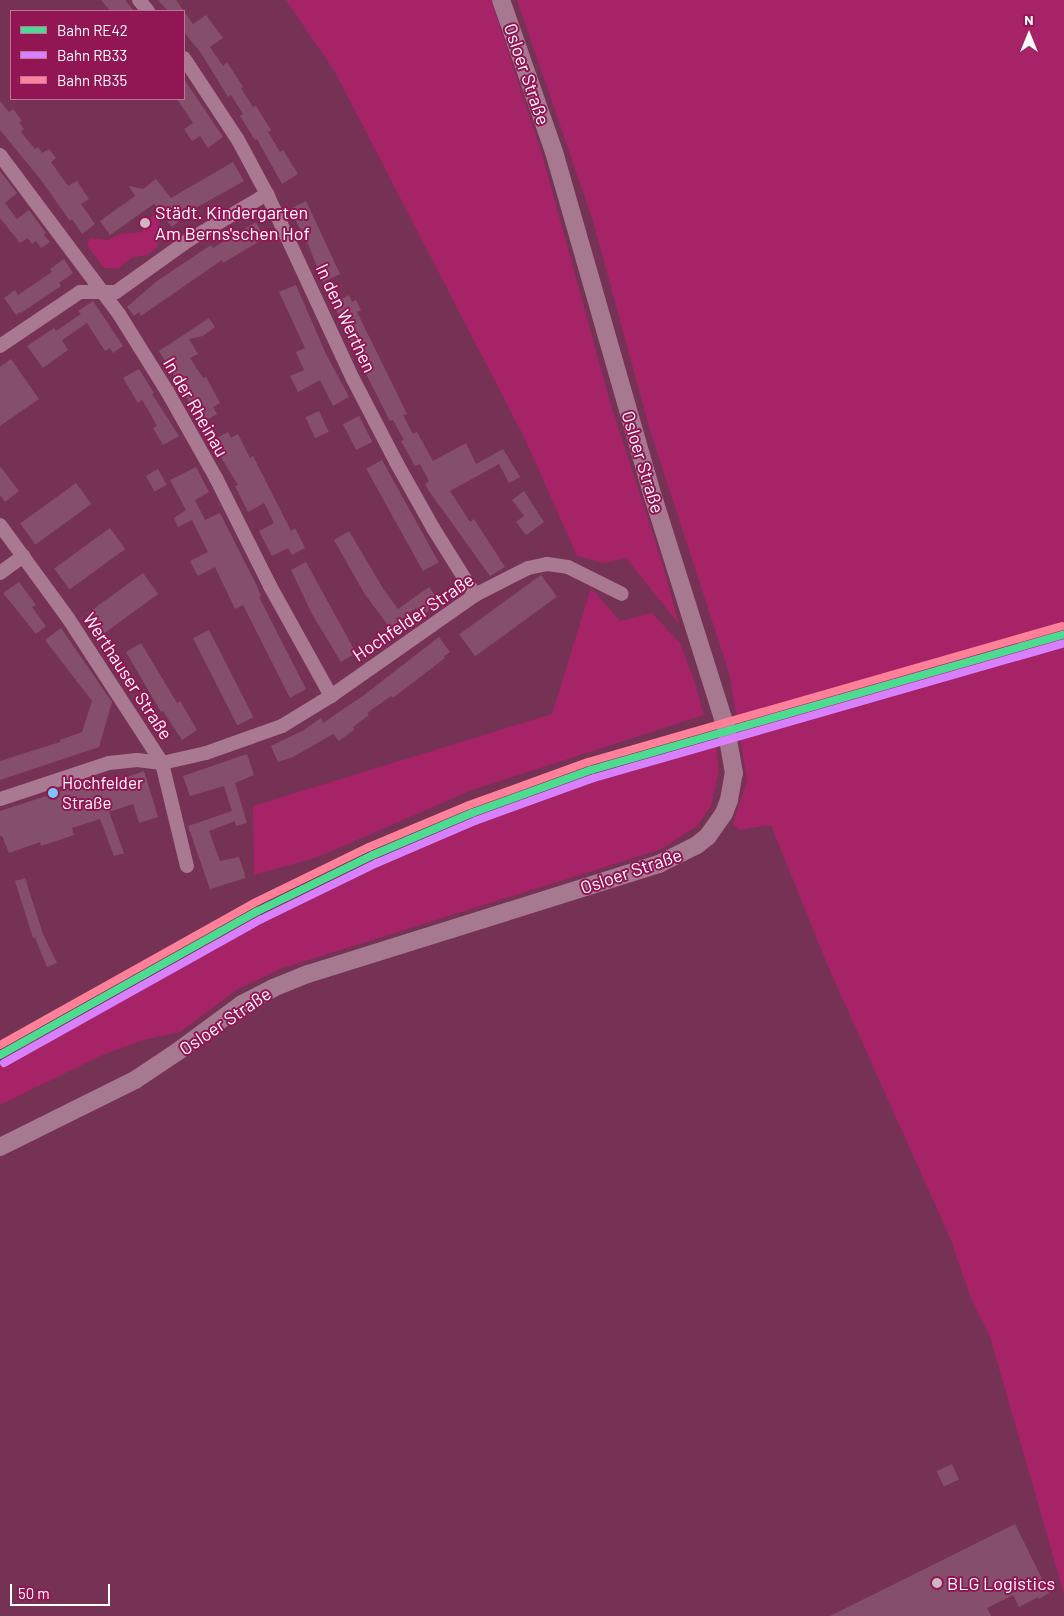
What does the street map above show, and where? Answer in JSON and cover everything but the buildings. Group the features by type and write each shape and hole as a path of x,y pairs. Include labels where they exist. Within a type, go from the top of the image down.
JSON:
{"main road":[{"name":"Osloer Straße","path":"0,1147 122,1086 178,1052 260,994 308,974 633,873 675,858 687,852 708,836 717,825 730,800 733,786 733,761 726,728 653,497 554,152 501,0"}],"street":[{"path":"139,0 147,10"},
{"name":"In den Werthen","path":"185,60 238,140 267,194 370,412 433,528 475,594"},
{"name":"In der Rheinau","path":"0,155 99,290 119,314 216,478 270,586 331,696"},
{"path":"0,346 80,292 99,290 116,292 190,240 267,194"},
{"name":"Werthauser Straße","path":"0,525 68,618 162,763 187,866"},
{"path":"0,573 23,556"},
{"name":"Hochfelder Straße","path":"0,799 109,763 137,760 162,763 206,753 282,726 331,696 475,594 528,568 547,564 568,567 622,594"}],"shaded area":[{"path":"286,0 491,0 542,154 610,402 661,559 679,624 626,558 603,563 577,556 525,439 335,72"},
{"path":"517,0 1064,0 1064,1594 990,1337 970,1296 951,1240 827,964 771,825 739,830 733,824 747,780 729,673 649,427 593,221"},
{"path":"154,216 159,221 158,246 148,255 133,257 118,268 104,268 87,245 90,238 107,240 121,234 142,232 142,220"},
{"path":"591,588 620,621 652,613 680,643 694,680 704,715 472,790 318,857 254,875 253,806 552,714"},
{"path":"716,740 719,771 711,806 697,826 659,850 280,969 238,989 180,1032 143,1040 100,1056 0,1105 0,1064 204,948 326,885 422,841 541,795"}],"rail line":[{"name":"RB35","path":"0,1045 254,903 369,847 469,805 588,762 1062,626"},
{"name":"RE42","path":"0,1055 258,911 373,855 472,813 591,770 1064,634"},
{"name":"RB33","path":"4,1063 262,919 377,863 475,821 594,778 1064,643"}],"place":[{"name":"Städt. Kindergarten Am Berns'schen Hof","path":"145,223"},
{"name":"Hochfelder Straße","path":"53,793"},
{"name":"BLG Logistics","path":"937,1583"}]}
